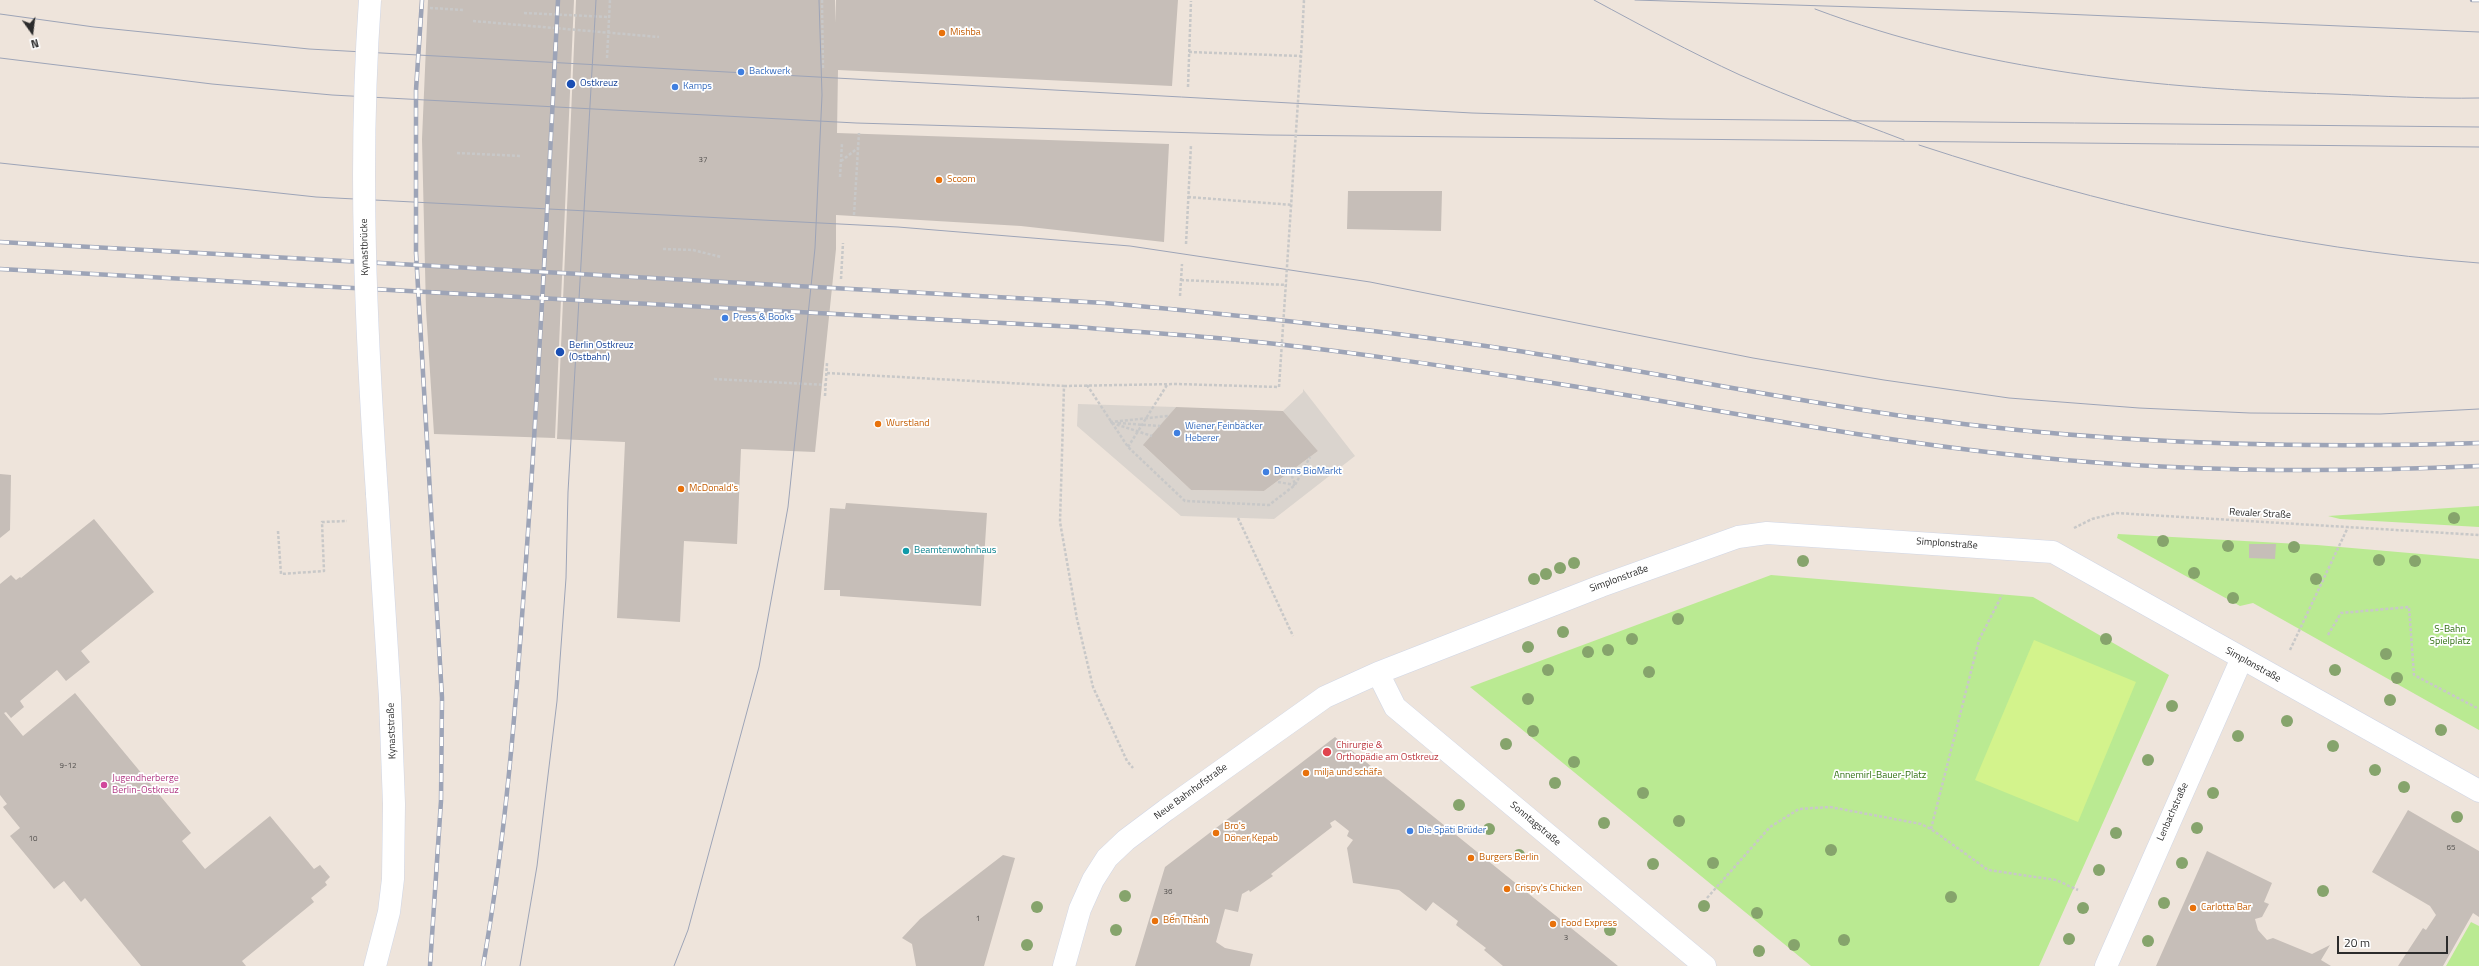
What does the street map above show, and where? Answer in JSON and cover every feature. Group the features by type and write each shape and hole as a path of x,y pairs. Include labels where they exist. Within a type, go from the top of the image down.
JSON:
{"street":[{"name":"Kynastbrücke","path":"370,0 365,93 365,268 377,494"},
{"name":"Kynaststraße","path":"375,966 389,912 393,878 394,804 390,698 377,494"},
{"name":"Simplonstraße","path":"1378,673 1601,586 1738,537 1767,533 2053,552 2479,791"},
{"name":"Lenbachstraße","path":"2106,966 2242,658"},
{"name":"Neue Bahnhofstraße","path":"1064,966 1080,909 1093,880 1107,858 1126,840 1325,697 1378,673"},
{"name":"Sonntagstraße","path":"1378,673 1395,707 1705,966"}],"path":[{"path":"607,58 610,0"},
{"path":"822,0 823,69"},
{"path":"827,373 1064,386 1167,384 1279,387 1293,205 1304,0"},
{"path":"1188,87 1190,1"},
{"path":"430,8 464,10"},
{"path":"524,13 609,17"},
{"path":"473,21 608,34 659,37"},
{"path":"1189,52 1301,56"},
{"path":"854,215 859,133"},
{"path":"840,177 842,144"},
{"path":"1186,244 1191,145"},
{"path":"841,161 858,148"},
{"path":"457,153 521,156"},
{"path":"1188,197 1293,205"},
{"path":"841,278 843,244"},
{"path":"663,249 693,250 721,257"},
{"path":"1180,296 1182,264"},
{"path":"1181,280 1287,285"},
{"path":"825,396 827,363"},
{"path":"714,378 826,385"},
{"path":"1128,447 1167,384"},
{"path":"1087,385 1110,422 1128,447 1185,501 1269,505 1295,485 1310,457"},
{"path":"1064,386 1060,522 1077,619 1093,687 1126,761 1133,768"},
{"path":"1110,422 1168,416"},
{"path":"1110,422 1160,426"},
{"path":"1110,422 1152,436"},
{"path":"1290,471 1295,485"},
{"path":"1278,482 1295,485"},
{"path":"346,514 347,528"},
{"name":"Revaler Straße","path":"2053,552 2069,530 2092,519 2116,514 2479,535"},
{"path":"1238,518 1293,636"},
{"path":"278,532 281,574 324,571 322,522 347,521"},
{"path":"2289,652 2348,527"},
{"path":"1931,829 1979,640 2002,595"},
{"path":"2328,635 2341,613 2409,607 2414,675 2478,708"},
{"path":"1707,898 1770,827 1798,809 1830,807 1921,824 1931,829 1988,870 2056,880 2078,890"}],"green space":[{"path":"2479,506 2479,527 2340,519 2328,516"},
{"name":"S-Bahn Spielplatz","path":"2118,534 2317,545 2479,559 2479,730 2253,603 2240,606 2117,538"},
{"name":"Annemirl-Bauer-Platz","path":"1771,575 2033,597 2169,675 2039,966 1811,966 1470,687"},
{"path":"2034,640 2136,682 2078,822 1975,780"},
{"path":"2471,922 2479,926 2479,966 2446,966"}],"shaded area":[{"path":"1303,389 1355,456 1274,519 1181,516 1077,426 1078,404 1176,407 1144,446 1191,490 1264,491 1318,451 1283,411 1303,392"}],"building":[{"path":"428,0 574,0 555,438 434,434 426,310 422,139"},
{"path":"576,0 835,0 836,23 836,0 1178,0 1172,86 838,70 837,133 1169,144 1164,242 1021,226 836,215 836,249 815,452 741,449 737,544 684,541 680,622 617,618 625,442 557,439"},
{"path":"1348,191 1442,191 1441,231 1347,229"},
{"path":"1176,407 1283,411 1318,451 1264,491 1191,490 1143,445"},
{"path":"0,474 11,475 10,530 0,538"},
{"name":"Beamtenwohnhaus","path":"846,503 987,513 981,606 840,596 840,590 824,590 830,508 845,509"},
{"path":"94,519 154,592 81,651 90,662 66,681 57,670 20,701 24,707 11,718 6,712 4,713 23,736 75,693 191,833 182,841 205,869 270,816 314,869 320,865 330,877 325,882 327,885 311,898 314,902 242,961 246,966 141,966 85,898 81,902 64,881 54,889 10,836 20,828 3,807 7,804 0,795 0,584 11,575 16,580 20,577 21,578"},
{"path":"2249,544 2276,544 2275,559 2249,558"},
{"path":"1335,737 1618,966 1503,966 1484,950 1486,948 1456,925 1458,921 1433,902 1426,911 1399,890 1353,883 1347,848 1353,840 1347,836 1349,831 1335,820 1330,823 1332,827 1271,874 1273,876 1250,892 1249,890 1242,894 1238,912 1225,909 1216,942 1225,948 1253,954 1250,966 1135,966 1165,867"},
{"path":"2408,810 2479,851 2479,917 2473,913 2443,966 2398,966 2423,928 2426,930 2436,915 2430,906 2372,872"},
{"path":"2207,851 2272,883 2264,902 2269,904 2262,917 2255,919 2258,930 2267,940 2273,938 2312,954 2330,945 2321,960 2331,966 2156,966"},
{"path":"1003,855 1015,858 984,966 916,966 912,944 902,938 920,919"}],"tram line":[{"path":"520,966 537,866 557,701 566,578 568,492 596,0"},
{"path":"674,966 688,930 759,667 788,507 815,248 822,95 819,0"},
{"path":"1594,0 1684,48 1740,75 1801,101 1904,140"},
{"path":"1635,0 2017,12 2479,32"},
{"path":"1815,9 1877,30 1941,48 2005,62 2070,73 2201,87 2425,98 2479,98"},
{"path":"0,14 94,27 309,49 1472,113 1670,119 2479,127"},
{"path":"0,58 212,84 332,95 856,123 1267,135 2479,147"},
{"path":"1919,145 2125,205 2196,221 2337,247 2479,263"},
{"path":"0,163 316,197 898,227 1130,246 1370,282 1753,358 1884,380 2009,398 2139,408 2250,413 2380,414 2479,409"}],"railway":[{"path":"422,0 416,90 416,253 442,698 441,801 430,966"},
{"path":"483,966 504,819 518,672 539,359 558,0"},
{"path":"2472,0 2479,0"},
{"path":"0,242 1105,303 1306,323 1506,349 1866,410 1987,427 2127,439 2268,445 2409,445 2479,443"},
{"path":"0,269 1077,327 1184,335 1350,353 1585,388 1904,441 2033,457 2144,466 2256,470 2367,470 2479,466"}],"place":[{"name":"Mishba","path":"942,33"},
{"name":"Backwerk","path":"741,72"},
{"name":"Ostkreuz","path":"571,84"},
{"name":"Kamps","path":"675,87"},
{"name":"Scoom","path":"939,180"},
{"name":"Press & Books","path":"725,318"},
{"name":"Berlin Ostkreuz (Ostbahn)","path":"560,352"},
{"name":"Wurstland","path":"878,424"},
{"name":"Wiener Feinbäcker Heberer","path":"1177,433"},
{"name":"Denns BioMarkt","path":"1266,472"},
{"name":"McDonald's","path":"681,489"},
{"name":"Beamtenwohnhaus","path":"906,551"},
{"name":"Chirurgie & Orthopädie am Ostkreuz","path":"1327,752"},
{"name":"milja und schäfa","path":"1306,773"},
{"name":"Jugendherberge Berlin-Ostkreuz","path":"104,785"},
{"name":"Die Späti Brüder","path":"1410,831"},
{"name":"Bro's Döner Kepab","path":"1216,833"},
{"name":"Burgers Berlin","path":"1471,858"},
{"name":"Crispy's Chicken","path":"1507,889"},
{"name":"Carlotta Bar","path":"2193,908"},
{"name":"Bến Thành","path":"1155,921"},
{"name":"Food Express","path":"1553,924"}]}
